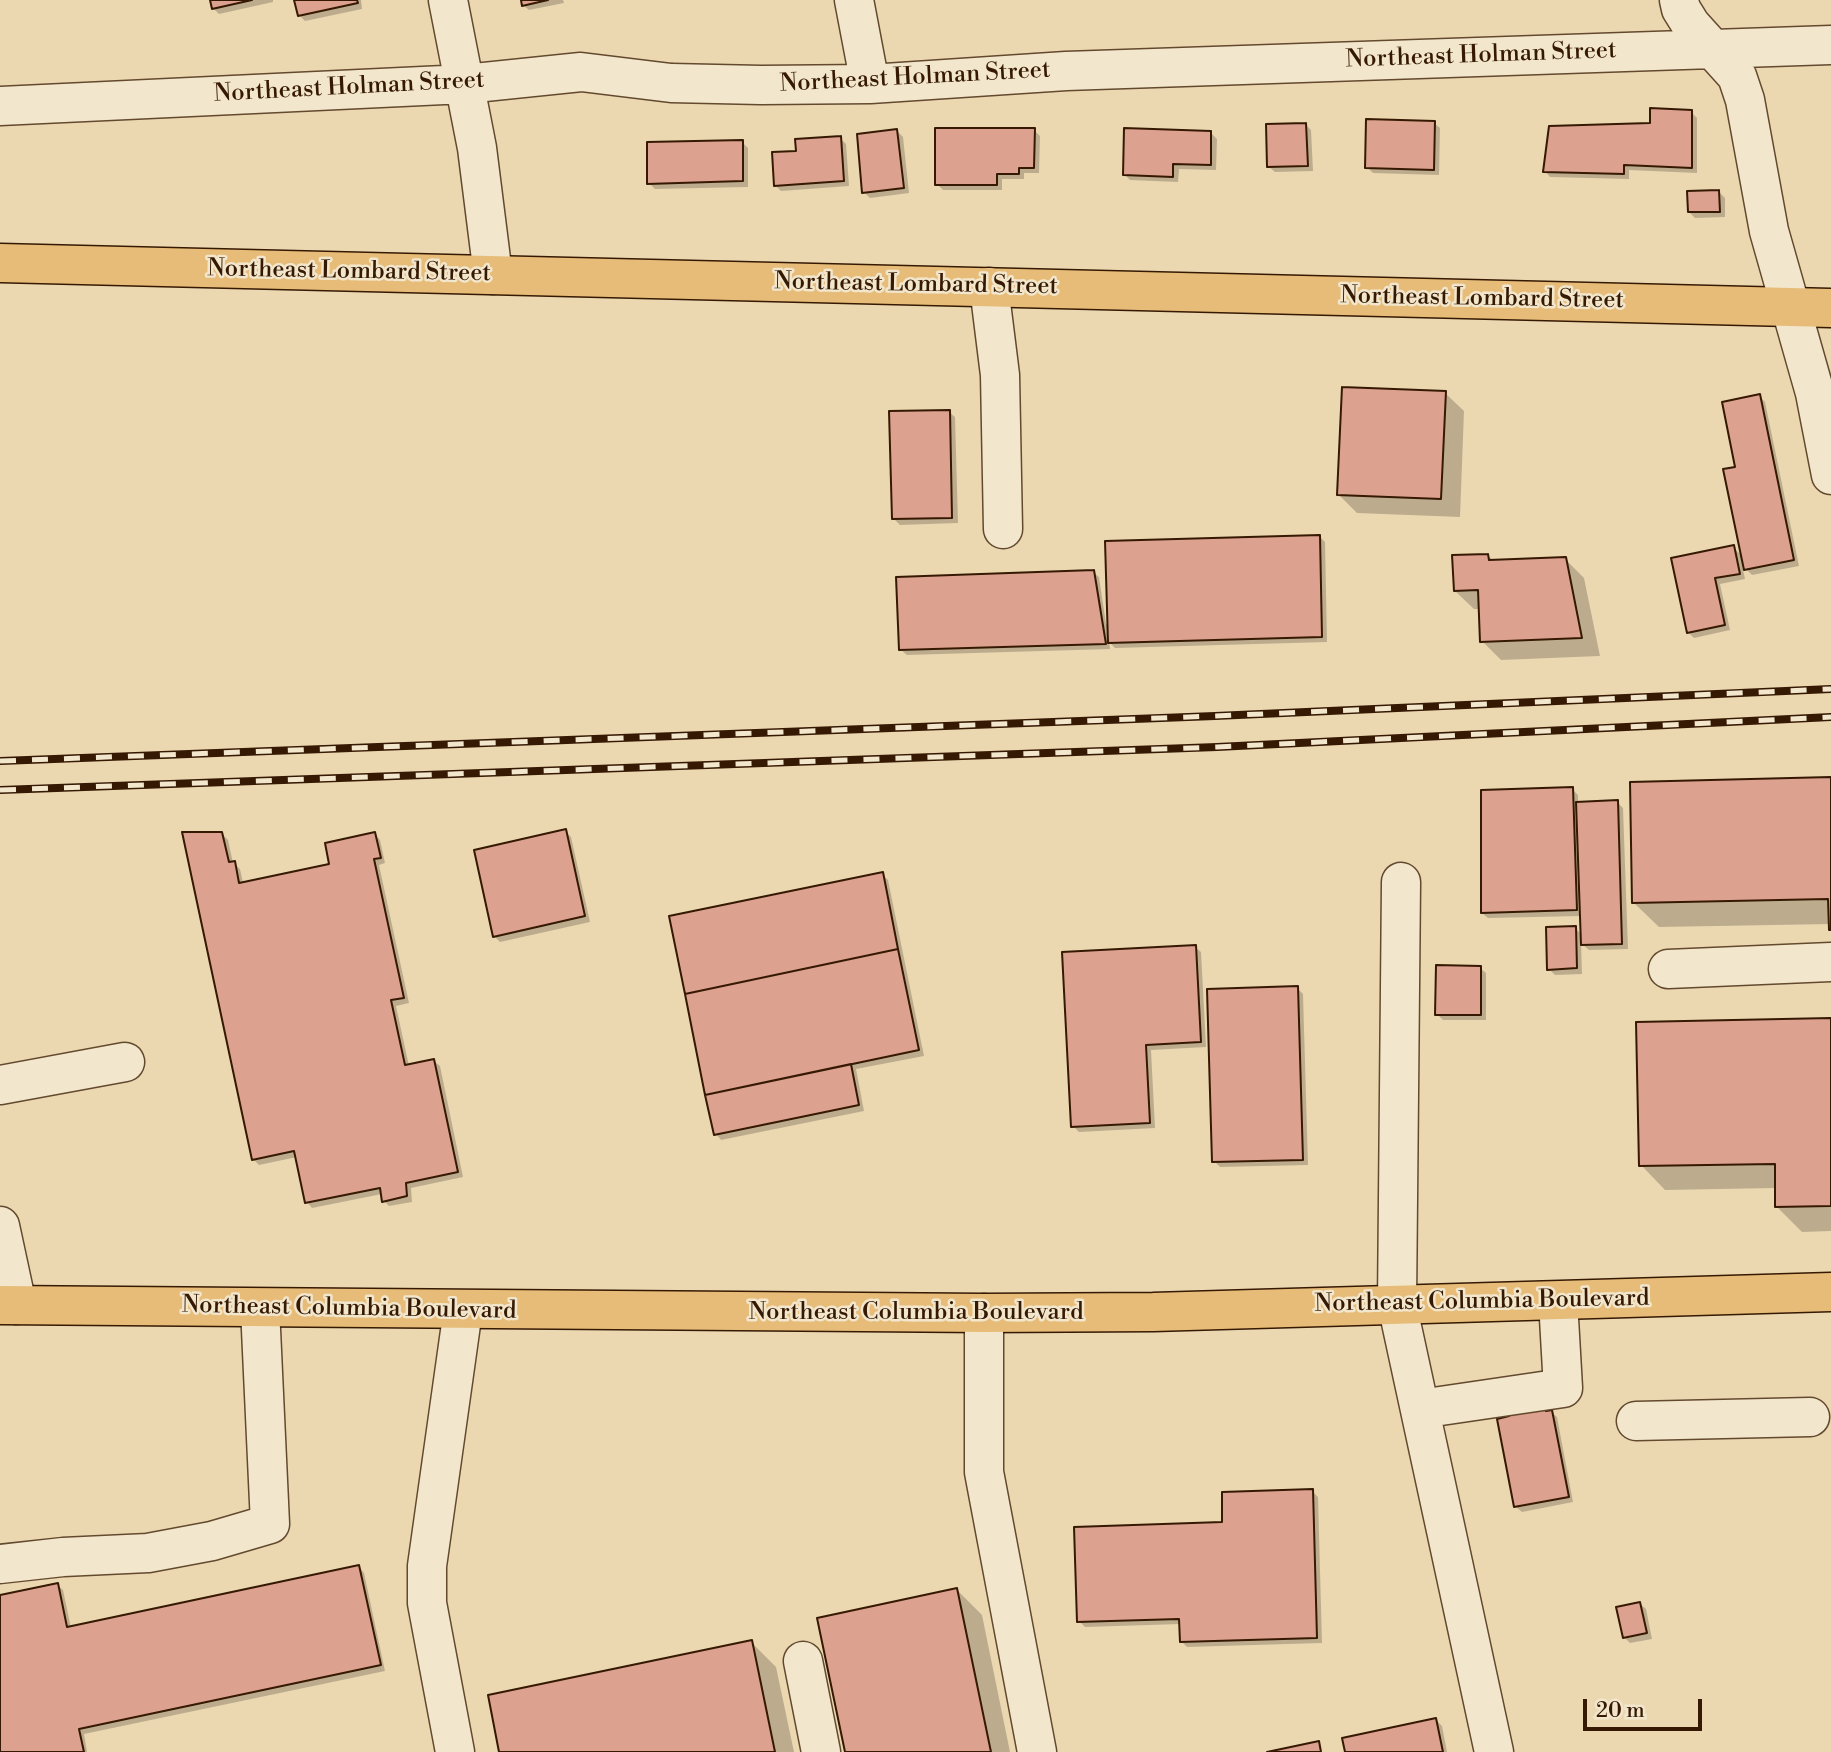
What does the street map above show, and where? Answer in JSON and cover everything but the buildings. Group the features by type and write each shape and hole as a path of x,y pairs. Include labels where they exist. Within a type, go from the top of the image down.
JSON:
{"main road":[{"name":"Northeast Lombard Street","path":"0,263 1831,308"},
{"name":"Northeast Columbia Boulevard","path":"8,1305 463,1310 1153,1312 1831,1292"}],"street":[{"path":"448,0 477,148 493,275"},
{"path":"854,0 870,83"},
{"path":"1679,0 1691,25 1737,76 1745,100 1769,231 1815,393 1831,475"},
{"name":"Northeast Holman Street","path":"0,106 465,84 581,72 671,83 870,83 1066,71 1831,45"},
{"path":"989,287 1000,375 1003,529"},
{"path":"1401,882 1397,1304 1494,1752"},
{"path":"1668,969 1831,961"},
{"path":"0,1085 125,1062"},
{"path":"0,1226 8,1305"},
{"path":"1420,1409 1563,1388 1558,1301"},
{"path":"0,1564 63,1557 148,1553 212,1541 270,1524 260,1308"},
{"path":"455,1752 427,1603 427,1566 463,1310"},
{"path":"984,1313 984,1472 1037,1752"},
{"path":"1636,1422 1810,1417"},
{"path":"803,1661 821,1752"}],"railway":[{"path":"0,761 1215,716 1831,689"},
{"path":"0,790 1217,747 1831,717"}]}
